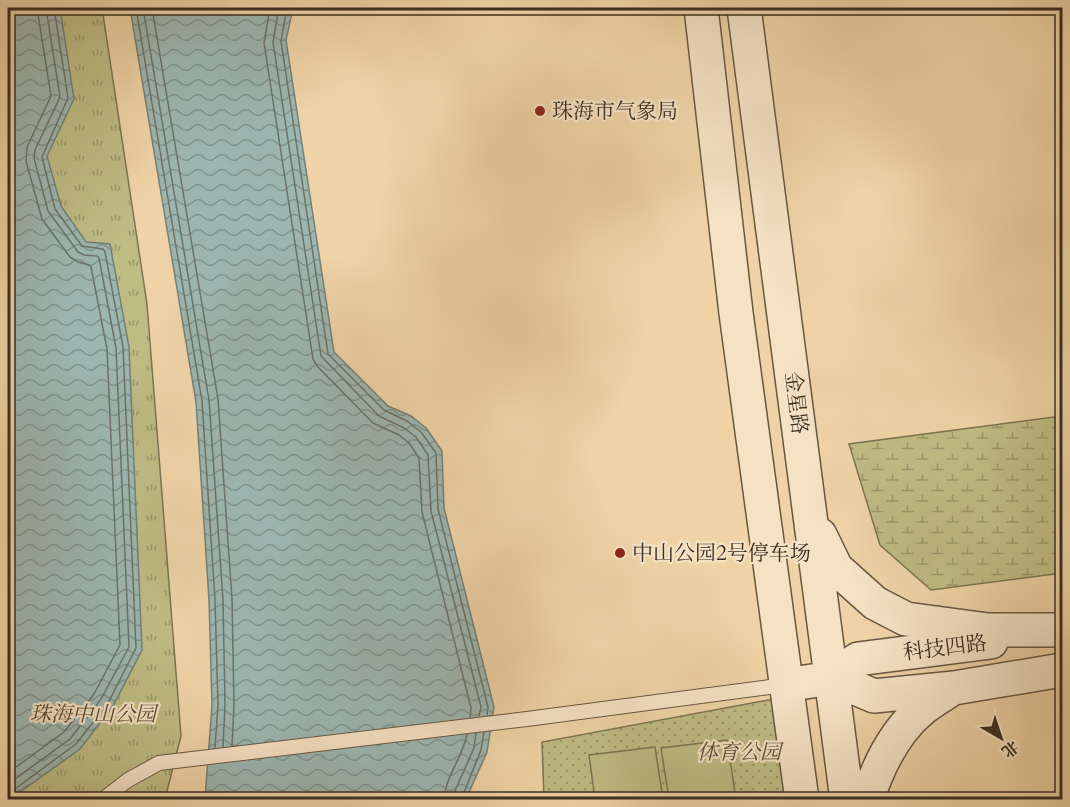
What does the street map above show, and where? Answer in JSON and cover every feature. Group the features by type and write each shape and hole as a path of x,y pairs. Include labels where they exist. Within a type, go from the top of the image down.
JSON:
{"street":[{"path":"701,8 736,313 802,800"},
{"name":"金星路","path":"744,8 847,800"},
{"path":"811,517 836,568 875,603 906,619 988,630 1061,629"},
{"name":"科技四路","path":"785,686 832,678 858,659 1031,637 1061,629"},
{"name":"科技四路","path":"832,678 873,696 954,688 1062,670"},
{"path":"867,800 876,771 896,738 921,710 954,688"}],"lane":[{"path":"102,800 128,780 159,763 785,686"}],"green space":[{"name":"珠海中山公园","path":"8,8 102,8 147,304 181,736 165,799 8,799"},
{"path":"1062,416 1062,573 931,590 880,545 849,444"},
{"name":"体育公园","path":"779,698 793,799 544,799 542,742"},
{"path":"727,740 736,799 669,799 661,748"},
{"path":"655,747 663,799 595,799 589,755"}],"water":[{"name":"珠海中山公园","path":"8,8 60,8 74,99 47,156 61,206 86,242 110,244 129,347 142,650 113,706 80,749 9,800 8,799"},
{"path":"130,8 293,8 286,40 334,352 388,406 411,416 426,428 442,451 444,508 494,707 487,752 466,799 205,799 212,705 209,600 196,402"}],"place":[{"name":"珠海市气象局","path":"540,111"},
{"name":"中山公园2号停车场","path":"620,553"}]}
